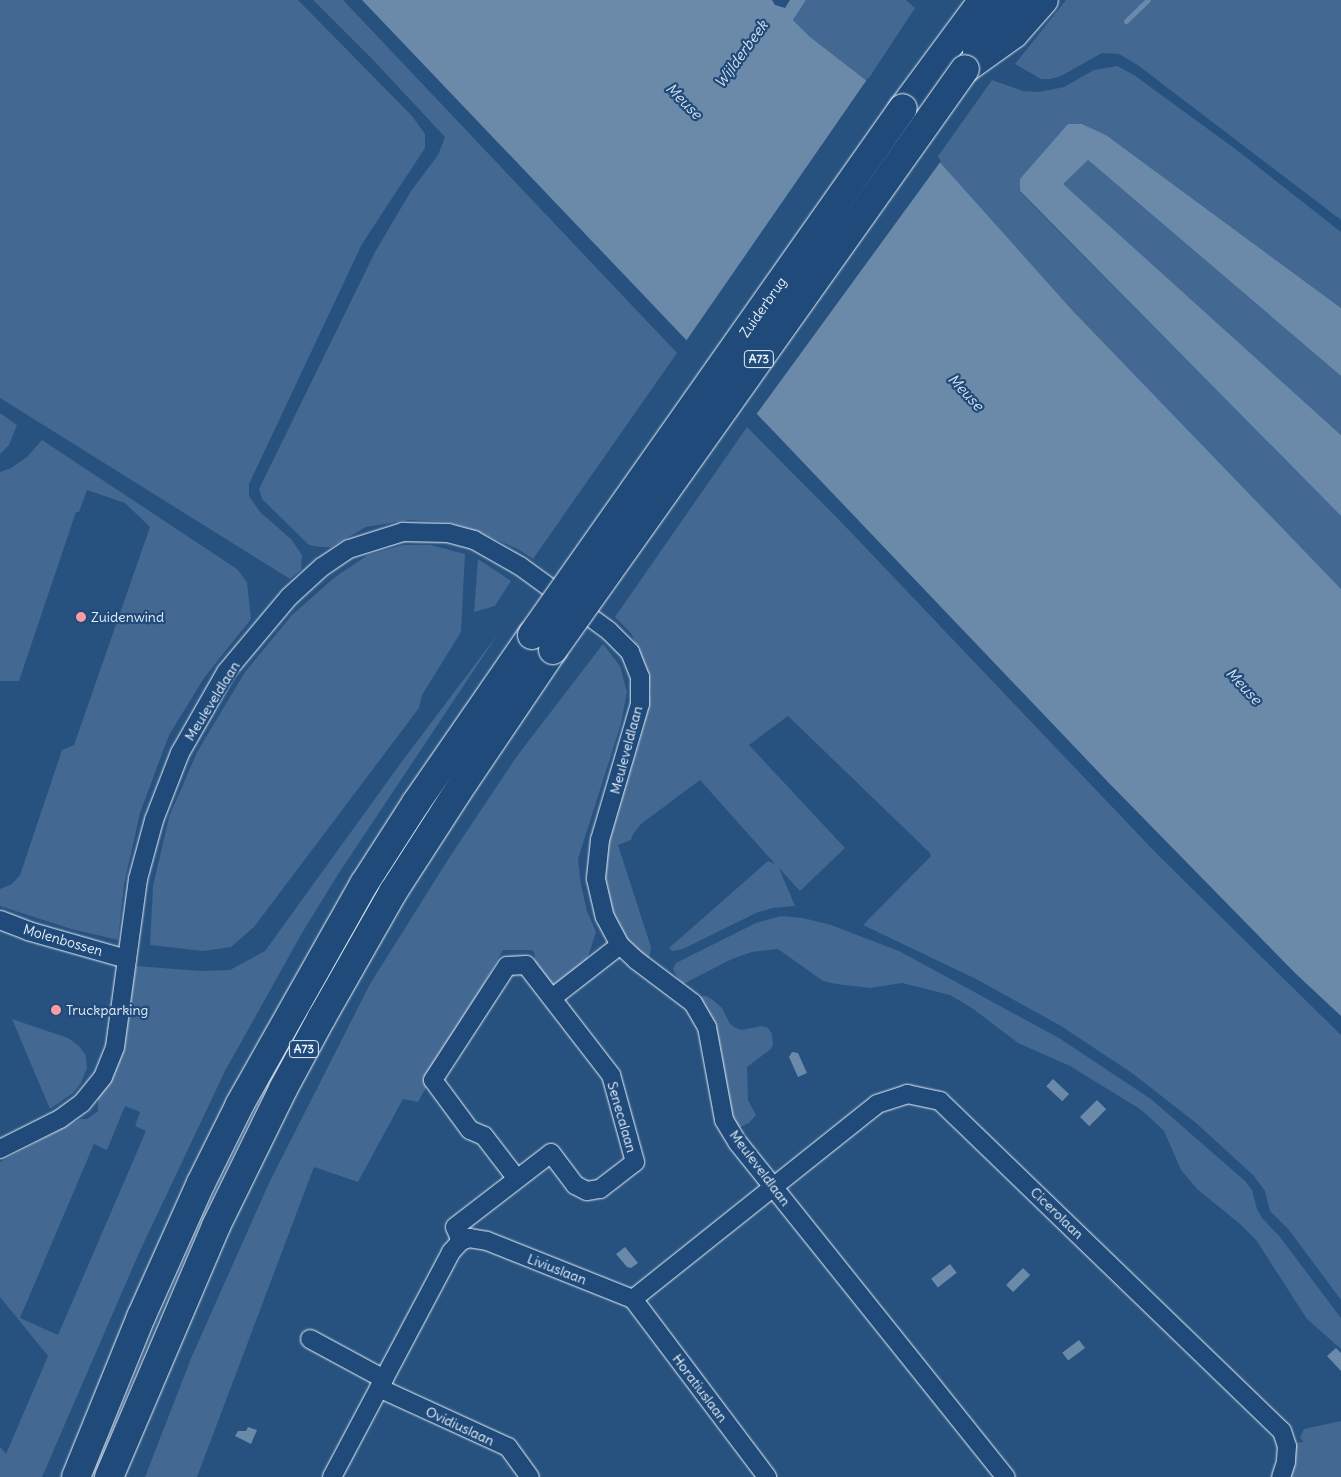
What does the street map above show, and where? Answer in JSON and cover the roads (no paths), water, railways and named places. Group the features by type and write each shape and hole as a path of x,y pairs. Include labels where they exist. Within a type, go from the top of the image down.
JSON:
{"highway":[{"name":"A73","path":"987,12 1014,0"},
{"name":"A73","path":"987,12 1044,0"},
{"name":"Zuiderbrug","path":"542,642 965,69 987,12"},
{"name":"Zuiderbrug","path":"542,642 903,108 987,12"},
{"name":"A73","path":"76,1477 141,1317 201,1183 240,1104 294,1005 364,884 416,803 542,642"},
{"name":"A73","path":"109,1477 216,1226 283,1089 317,1025 394,892 464,782 542,642"},
{"name":"A73","path":"66,1477 102,1414"}],"street":[{"name":"Meuleveldlaan","path":"0,1150 60,1119 82,1103 102,1077 116,1047 138,879 154,820 180,753 226,672 288,597 322,567 349,550 404,532 448,532 474,540 520,566 609,631 630,652 640,677 640,704 600,840 596,880 605,917 620,945 636,960 693,1003 707,1027 724,1120 738,1143 1006,1477"},
{"name":"Molenbossen","path":"0,920 28,931 127,959"},
{"path":"552,998 620,945"},
{"name":"Senecalaan","path":"461,1241 455,1227 551,1154 575,1185 587,1191 600,1189 635,1162 611,1075 526,965 507,966 432,1080 470,1130 484,1136 517,1179"},
{"name":"Cicerolaan","path":"773,1187 877,1104 907,1094 940,1100 1282,1431 1287,1446 1286,1462 1281,1477"},
{"path":"633,1299 773,1187"},
{"name":"Liviuslaan","path":"461,1241 469,1238 487,1241 633,1299"},
{"path":"332,1477 452,1252 461,1241"},
{"name":"Horatiuslaan","path":"633,1299 767,1477"},
{"path":"310,1339 382,1384"},
{"name":"Ovidiuslaan","path":"382,1384 508,1448 530,1477"}],"water":[{"path":"362,0 772,0 775,5 785,8 790,0 806,0 793,20 809,36 867,81 1073,311 1341,589 1341,1016 1295,973 1107,781"},
{"path":"1068,124 1082,124 1106,135 1341,308 1341,376 1088,160 1063,184 1341,435 1341,516 1020,191 1020,179"},
{"path":"792,1052 798,1053 807,1073 798,1077 789,1057"},
{"path":"1053,1079 1069,1094 1062,1101 1046,1086"},
{"path":"1097,1100 1106,1109 1089,1126 1080,1117"},
{"path":"625,1247 638,1263 631,1268 627,1267 616,1254"},
{"path":"950,1264 957,1273 938,1287 931,1279"},
{"path":"1023,1268 1030,1275 1013,1292 1006,1285"},
{"path":"1079,1340 1085,1348 1068,1361 1062,1353"},
{"path":"1336,1348 1341,1353 1341,1371 1327,1356"},
{"path":"248,1427 257,1430 251,1444 235,1436 238,1431 246,1431"}],"waterway":[{"path":"1126,21 1148,0"}],"place":[{"name":"Zuidenwind","path":"81,617"},
{"name":"Truckparking","path":"56,1010"}],"water label":[{"name":"Wijlderbeek","path":"741,54"},
{"name":"Meuse","path":"684,101"},
{"name":"Meuse","path":"966,392"},
{"name":"Meuse","path":"1244,686"}]}
